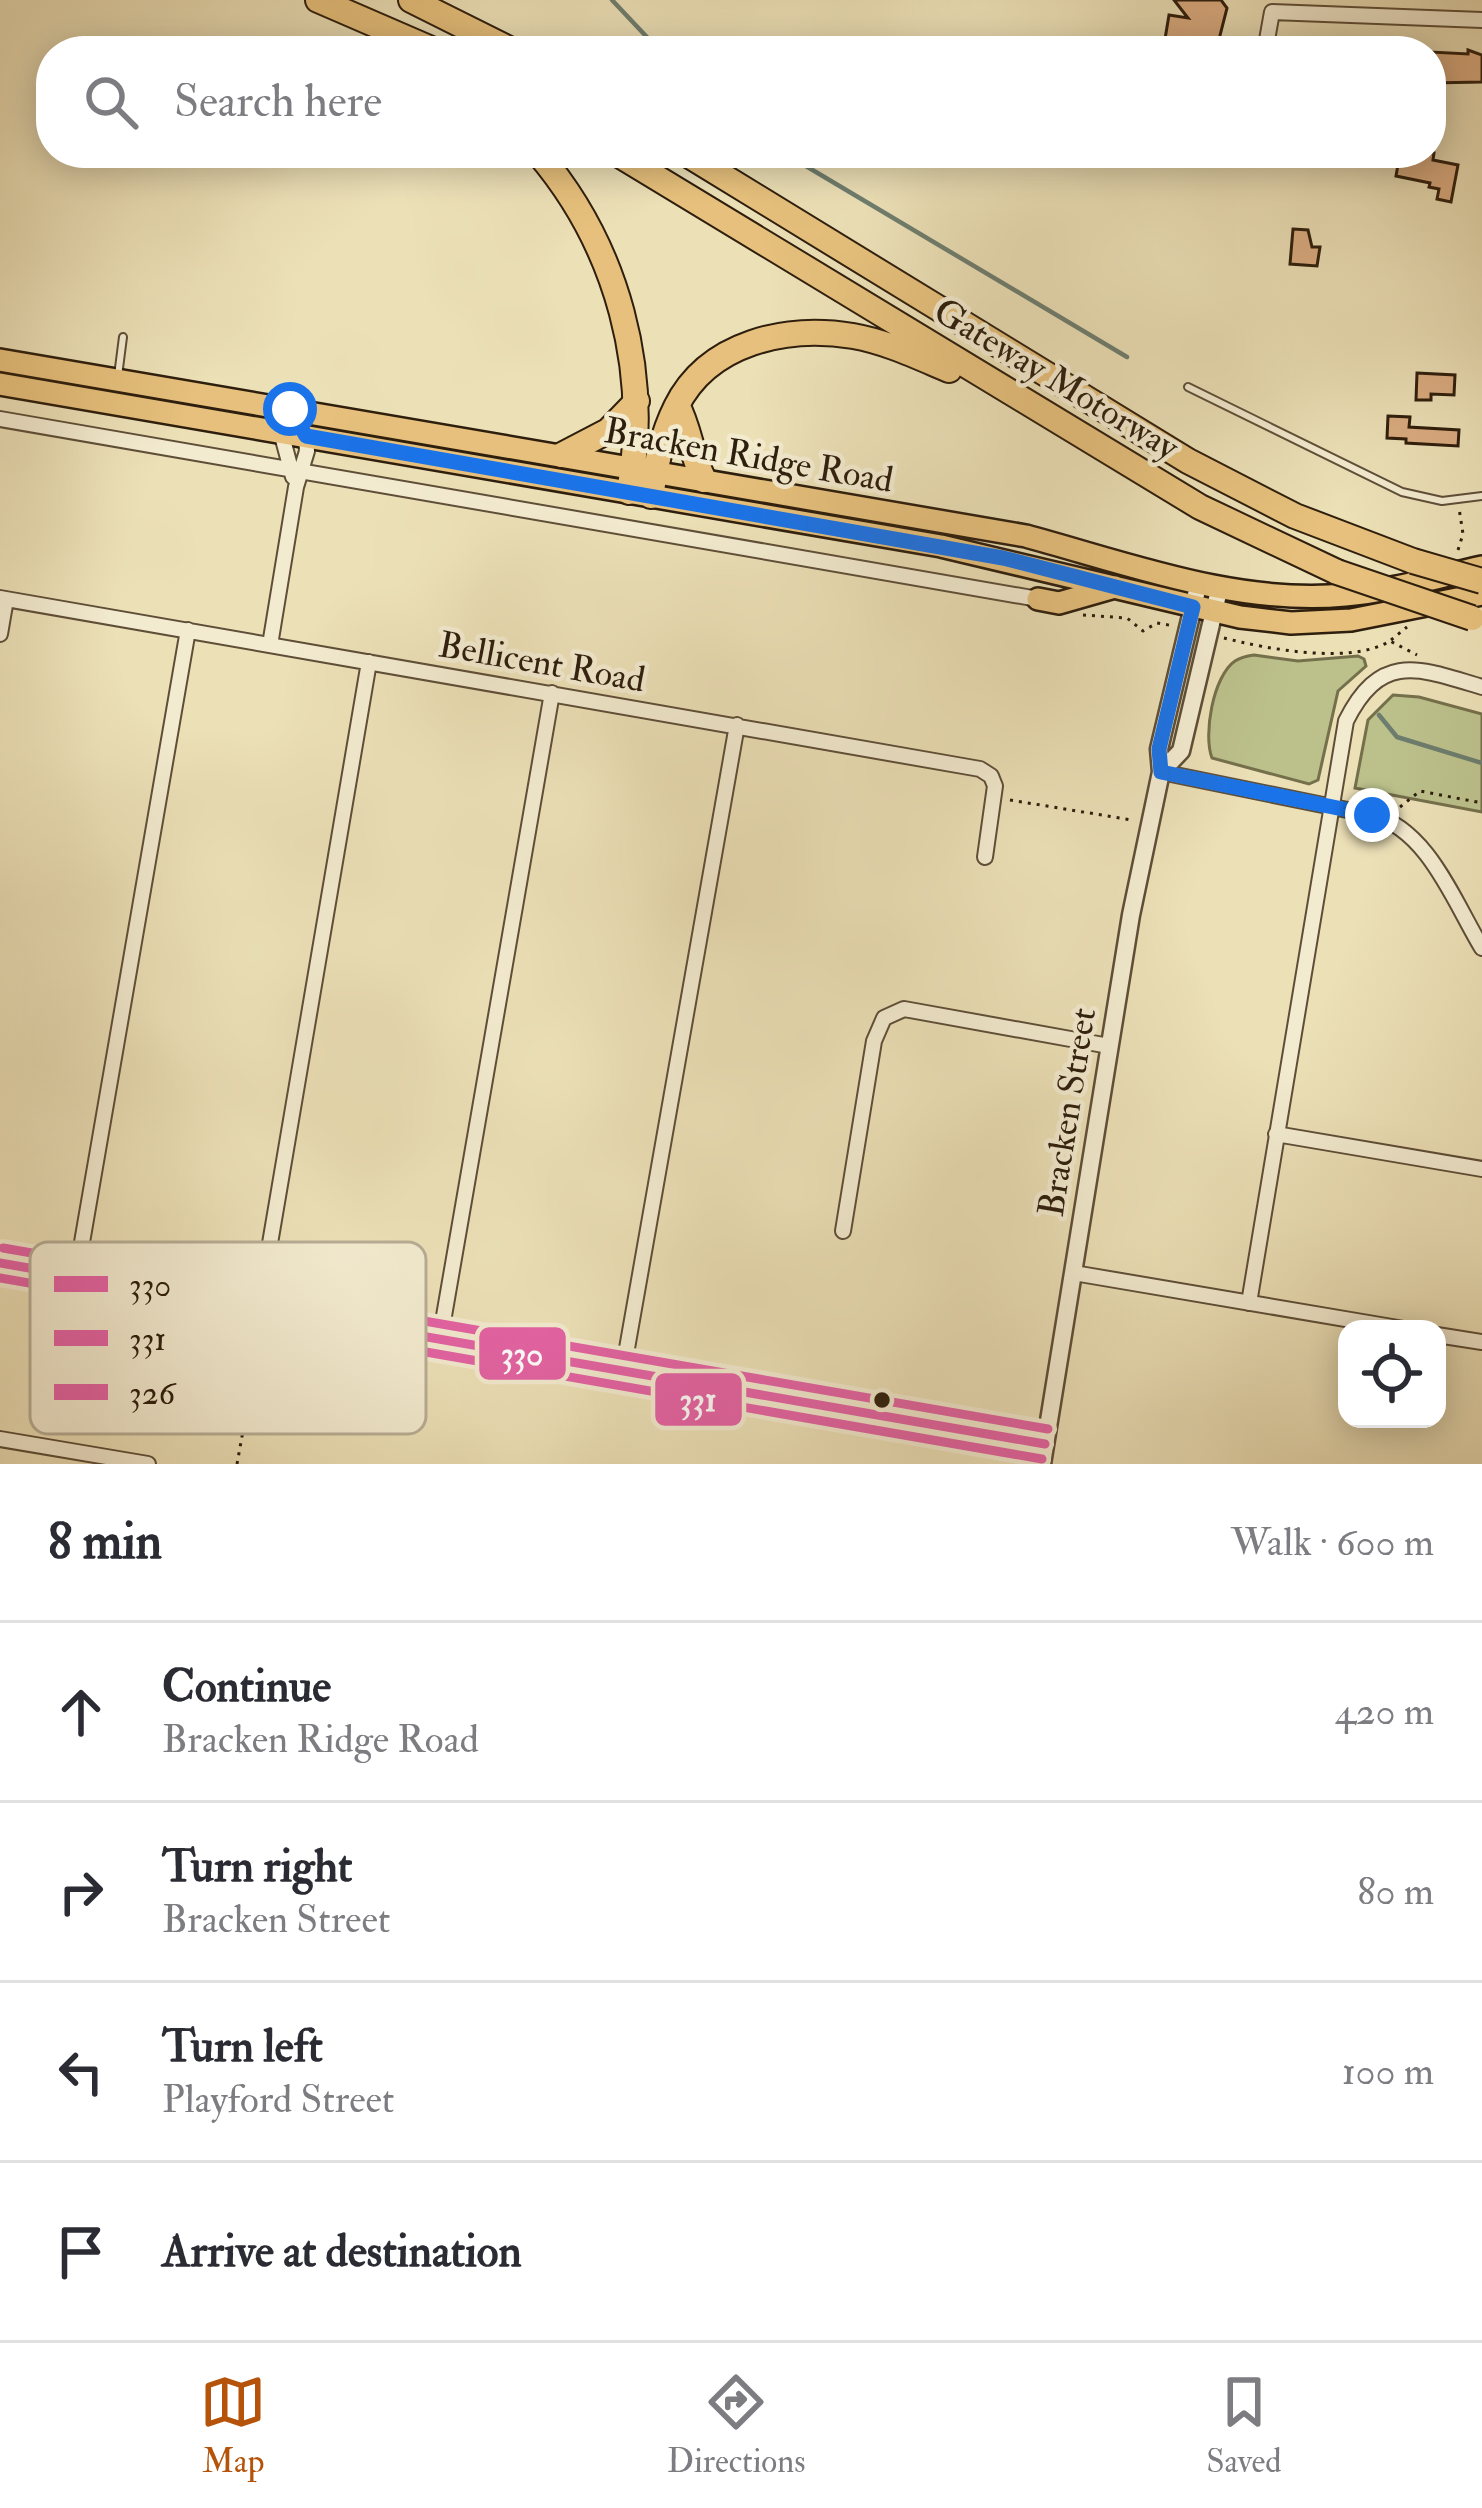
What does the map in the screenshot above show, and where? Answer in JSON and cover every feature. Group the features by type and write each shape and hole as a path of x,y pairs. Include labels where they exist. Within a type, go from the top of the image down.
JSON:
{"highway":[{"path":"318,0 401,36"},
{"path":"411,0 483,36"},
{"path":"549,168 574,201 610,275 633,358 642,482"},
{"name":"Gateway Motorway","path":"641,168 1200,506 1337,572 1477,619"},
{"name":"Gateway Motorway","path":"709,168 1188,461 1294,516 1413,561 1482,581"},
{"path":"642,482 676,405 707,367 750,343 783,334 853,336 912,353 948,370 976,370"},
{"path":"562,455 608,431 637,401"},
{"path":"676,405 687,424 692,453 704,480"}],"main road":[{"name":"Bracken Ridge Road","path":"0,360 562,455 642,482 704,480 1027,536 1209,584 1280,597 1349,595 1482,567"},
{"name":"Bracken Ridge Road","path":"0,384 306,436 642,482 1003,558 1266,620 1324,622 1482,594"},
{"path":"1038,599 1058,603 1116,587"}],"street":[{"path":"1268,36 1272,12 1388,8 1482,20"},
{"path":"270,645 306,436 290,409"},
{"path":"0,419 297,477 1038,599"},
{"path":"281,432 297,477"},
{"name":"Bracken Street","path":"1042,1464 1144,842 1161,772 1180,751 1209,584"},
{"path":"0,634 3,599"},
{"name":"Bellicent Road","path":"3,599 980,770 991,776 995,786 985,857"},
{"path":"82,1242 188,630"},
{"path":"272,1242 369,662"},
{"path":"1249,1303 1346,721 1360,692 1387,672 1420,669 1482,687"},
{"path":"440,1339 552,693"},
{"path":"623,1371 737,725"},
{"path":"1161,772 1388,819 1411,835 1482,948"},
{"path":"843,1231 874,1041 884,1018 904,1009 1109,1046"},
{"path":"1276,1134 1482,1169"},
{"path":"0,1263 30,1268"},
{"path":"1074,1273 1350,1320"},
{"path":"1446,1336 1482,1342"},
{"path":"426,1337 1046,1444"},
{"path":"0,1439 148,1464"}],"lane":[{"path":"123,338 118,381 130,406"},
{"path":"1188,387 1402,492 1442,501 1482,496"}],"path":[{"path":"1075,615 1127,618 1143,631 1157,622 1175,626"},
{"path":"1225,639 1288,651 1368,654 1390,641 1425,658"},
{"path":"1400,807 1420,791 1482,803"},
{"path":"1003,799 1132,820"},
{"path":"237,1464 242,1434"}],"green space":[{"path":"1254,655 1298,661 1364,659 1366,666 1338,691 1318,780 1309,784 1212,758 1210,721 1221,679 1235,661"},
{"path":"1393,695 1482,714 1482,812 1355,788 1368,720"}],"building":[{"path":"1174,0 1221,0 1227,8 1220,36 1166,36 1169,15 1188,18"},
{"path":"1468,50 1482,55 1482,82 1446,83 1446,53 1468,54"},
{"path":"1458,165 1451,202 1437,199 1439,189 1429,187 1430,183 1396,176 1397,168"},
{"path":"1293,229 1308,230 1312,247 1320,247 1317,266 1290,264"},
{"path":"1417,373 1455,375 1454,395 1431,394 1431,400 1416,400"},
{"path":"1388,416 1410,417 1409,427 1459,430 1458,446 1387,438"}],"waterway":[{"path":"612,0 646,36"},
{"path":"809,168 1127,357"},
{"path":"1379,715 1397,737 1482,763"}],"transit line":[{"name":"326","path":"3,1248 30,1253"},
{"name":"330","path":"0,1263 30,1268"},
{"name":"331","path":"0,1278 30,1283"},
{"name":"326","path":"426,1321 1048,1429"},
{"name":"330","path":"426,1337 1045,1444"},
{"name":"331","path":"426,1352 1042,1459"}],"route":[{"path":"290,409 306,436 1003,558 1193,607 1159,749 1161,772 1372,815"}]}
